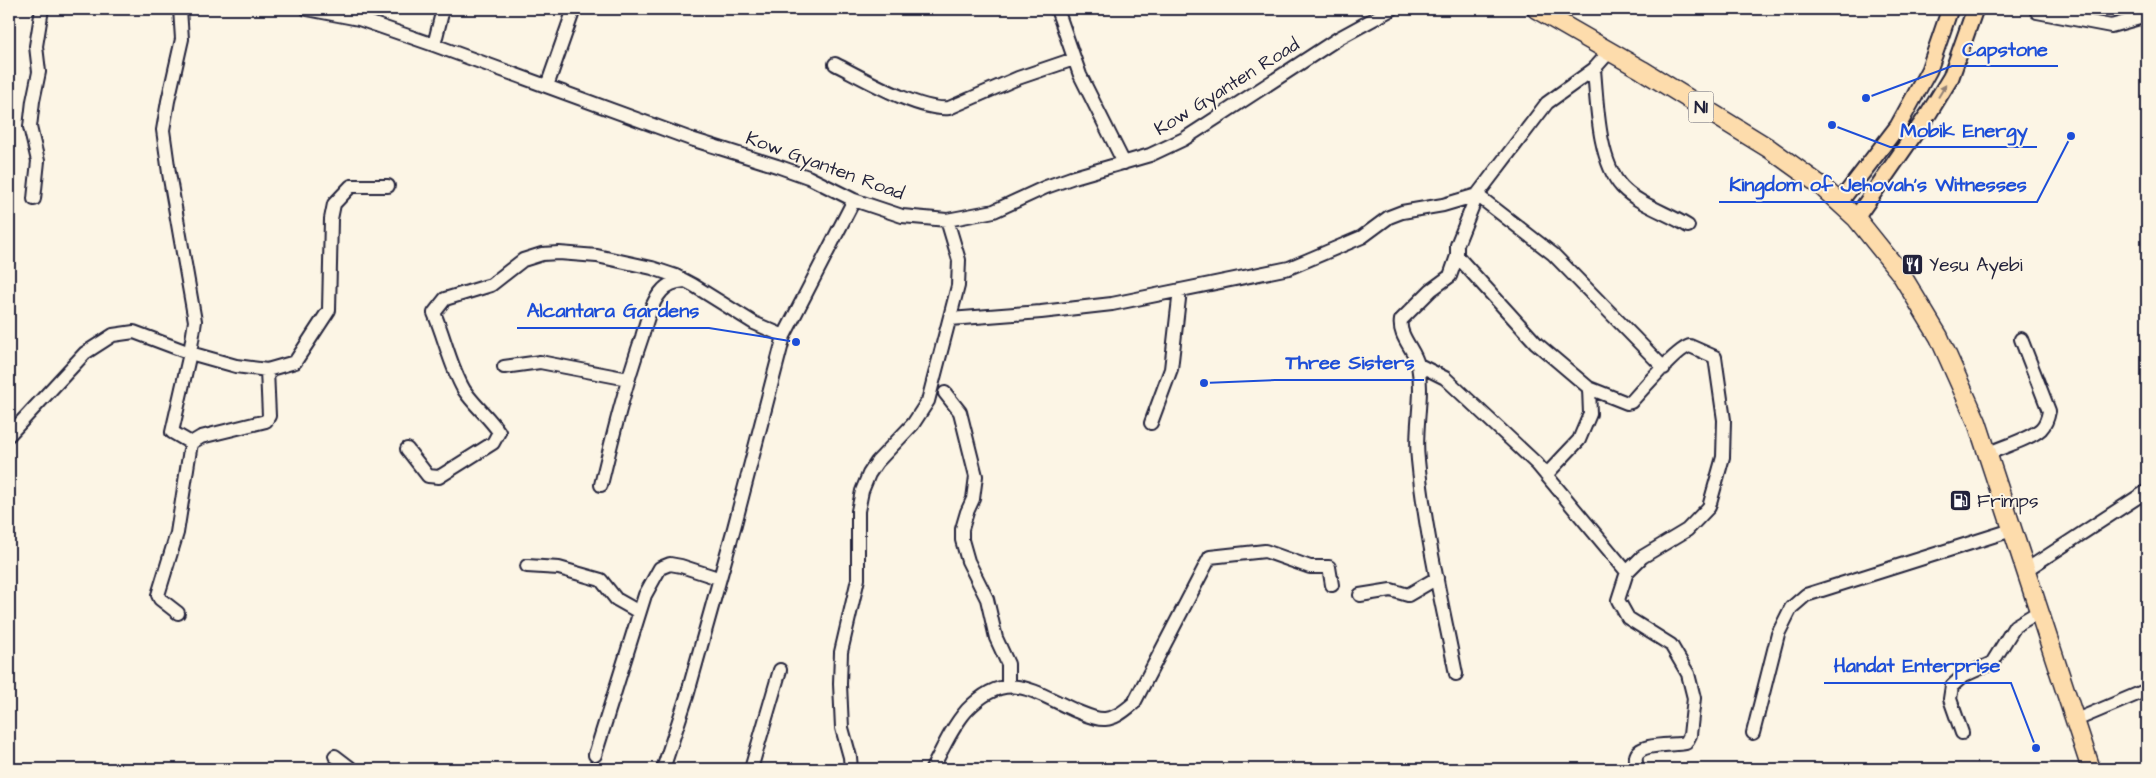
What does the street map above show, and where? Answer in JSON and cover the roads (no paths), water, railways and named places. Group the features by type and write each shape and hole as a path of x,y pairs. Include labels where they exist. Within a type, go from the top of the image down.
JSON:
{"highway":[{"name":"N1","path":"1536,9 1610,51 1770,149 1820,185 1856,218 1901,274 1939,337 1962,384 1977,422 2091,769"}],"main road":[{"path":"1839,203 1898,126 1929,70 1950,9"},
{"path":"1856,218 1929,113 1951,77 1975,9"}],"street":[{"path":"34,199 38,161 30,126 39,72 36,46 42,9"},
{"path":"180,9 182,39 168,101 164,130 169,173 195,321 190,353 172,432 190,443"},
{"name":"Kow Gyanten Road","path":"307,9 359,19 434,44 691,139 808,177 854,200 902,216 947,220 994,211 1053,185 1150,155 1184,139 1339,38 1392,9"},
{"path":"434,44 443,9"},
{"path":"546,86 574,9"},
{"path":"1057,9 1074,58 1124,163"},
{"path":"2038,9 2037,12 2111,26 2145,15"},
{"path":"1456,674 1437,578 1418,459 1417,412 1420,394 1418,364 1400,327 1400,320 1431,290 1450,276 1457,256 1457,245 1478,195 1547,102 1594,69 1610,51"},
{"path":"835,64 896,94 940,109 960,104 1018,78 1074,58"},
{"path":"1594,69 1599,123 1610,168 1623,187 1635,196 1688,226"},
{"path":"9,435 85,353 113,335 134,332 190,353 236,366 267,370 295,362 329,310 331,219 334,204 351,186 388,186"},
{"path":"950,319 1112,304 1289,268 1362,237 1389,217 1402,212 1443,205 1478,195"},
{"path":"1478,195 1553,254 1664,368"},
{"path":"663,769 687,696 718,578 734,528 784,336 854,200"},
{"path":"851,769 850,757 842,728 840,684 841,652 858,579 856,526 858,510 862,491 869,474 877,462 913,424 928,401 958,286 959,260 947,220"},
{"path":"407,448 428,476 439,477 493,443 499,432 465,391 453,368 442,332 434,314 445,299 491,285 523,260 542,254 559,253 597,256 652,268 685,281 754,324 784,336"},
{"path":"1457,256 1536,343 1588,388 1627,403 1685,346 1690,346 1715,357 1724,420 1723,448 1708,507 1687,530 1642,557 1627,572 1618,600 1628,618 1671,645 1688,674 1694,698 1690,735 1686,743 1647,746 1640,750 1636,756 1637,769"},
{"path":"601,485 628,379 649,316 659,294 665,287 685,281"},
{"path":"1152,423 1171,369 1180,290"},
{"path":"1987,454 2035,433 2043,428 2048,418 2049,410 2021,339"},
{"path":"504,366 540,362 628,379"},
{"path":"1418,364 1445,378 1530,457 1627,572"},
{"path":"190,443 201,437 266,422 269,416 267,370"},
{"path":"1546,475 1579,440 1590,414 1588,388"},
{"path":"945,394 960,412 976,476 974,499 967,512 962,529 962,540 968,561 986,599 996,638 1008,664 1008,685"},
{"path":"178,613 160,599 158,595 177,533 190,443"},
{"path":"2026,570 2147,491"},
{"path":"1753,733 1778,634 1791,608 1806,595 2012,530"},
{"path":"932,769 956,724 966,711 988,692 1008,685 1022,687 1086,715 1103,720 1118,716 1134,703 1210,557 1265,551 1310,567 1329,567 1332,586"},
{"path":"594,755 644,595 660,568 670,564 718,578"},
{"path":"527,566 560,568 601,580 616,599 639,612"},
{"path":"1360,595 1391,590 1408,595 1437,578"},
{"path":"1962,733 1950,699 1952,686 1963,676 1992,663 2016,626 2040,611"},
{"path":"750,769 780,670"},
{"path":"2076,720 2147,690"},
{"path":"335,756 352,769"}],"place":[{"name":"Capstone","path":"1866,98"},
{"name":"Mobik Energy","path":"1832,125"},
{"name":"Kingdom of Jehovah's Witnesses","path":"2071,136"},
{"name":"Yesu Ayebi","path":"1913,265"},
{"name":"Alcantara Gardens","path":"796,342"},
{"name":"Three Sisters","path":"1204,383"},
{"name":"Frimps","path":"1961,501"},
{"name":"Handat Enterprise","path":"2036,748"}]}
